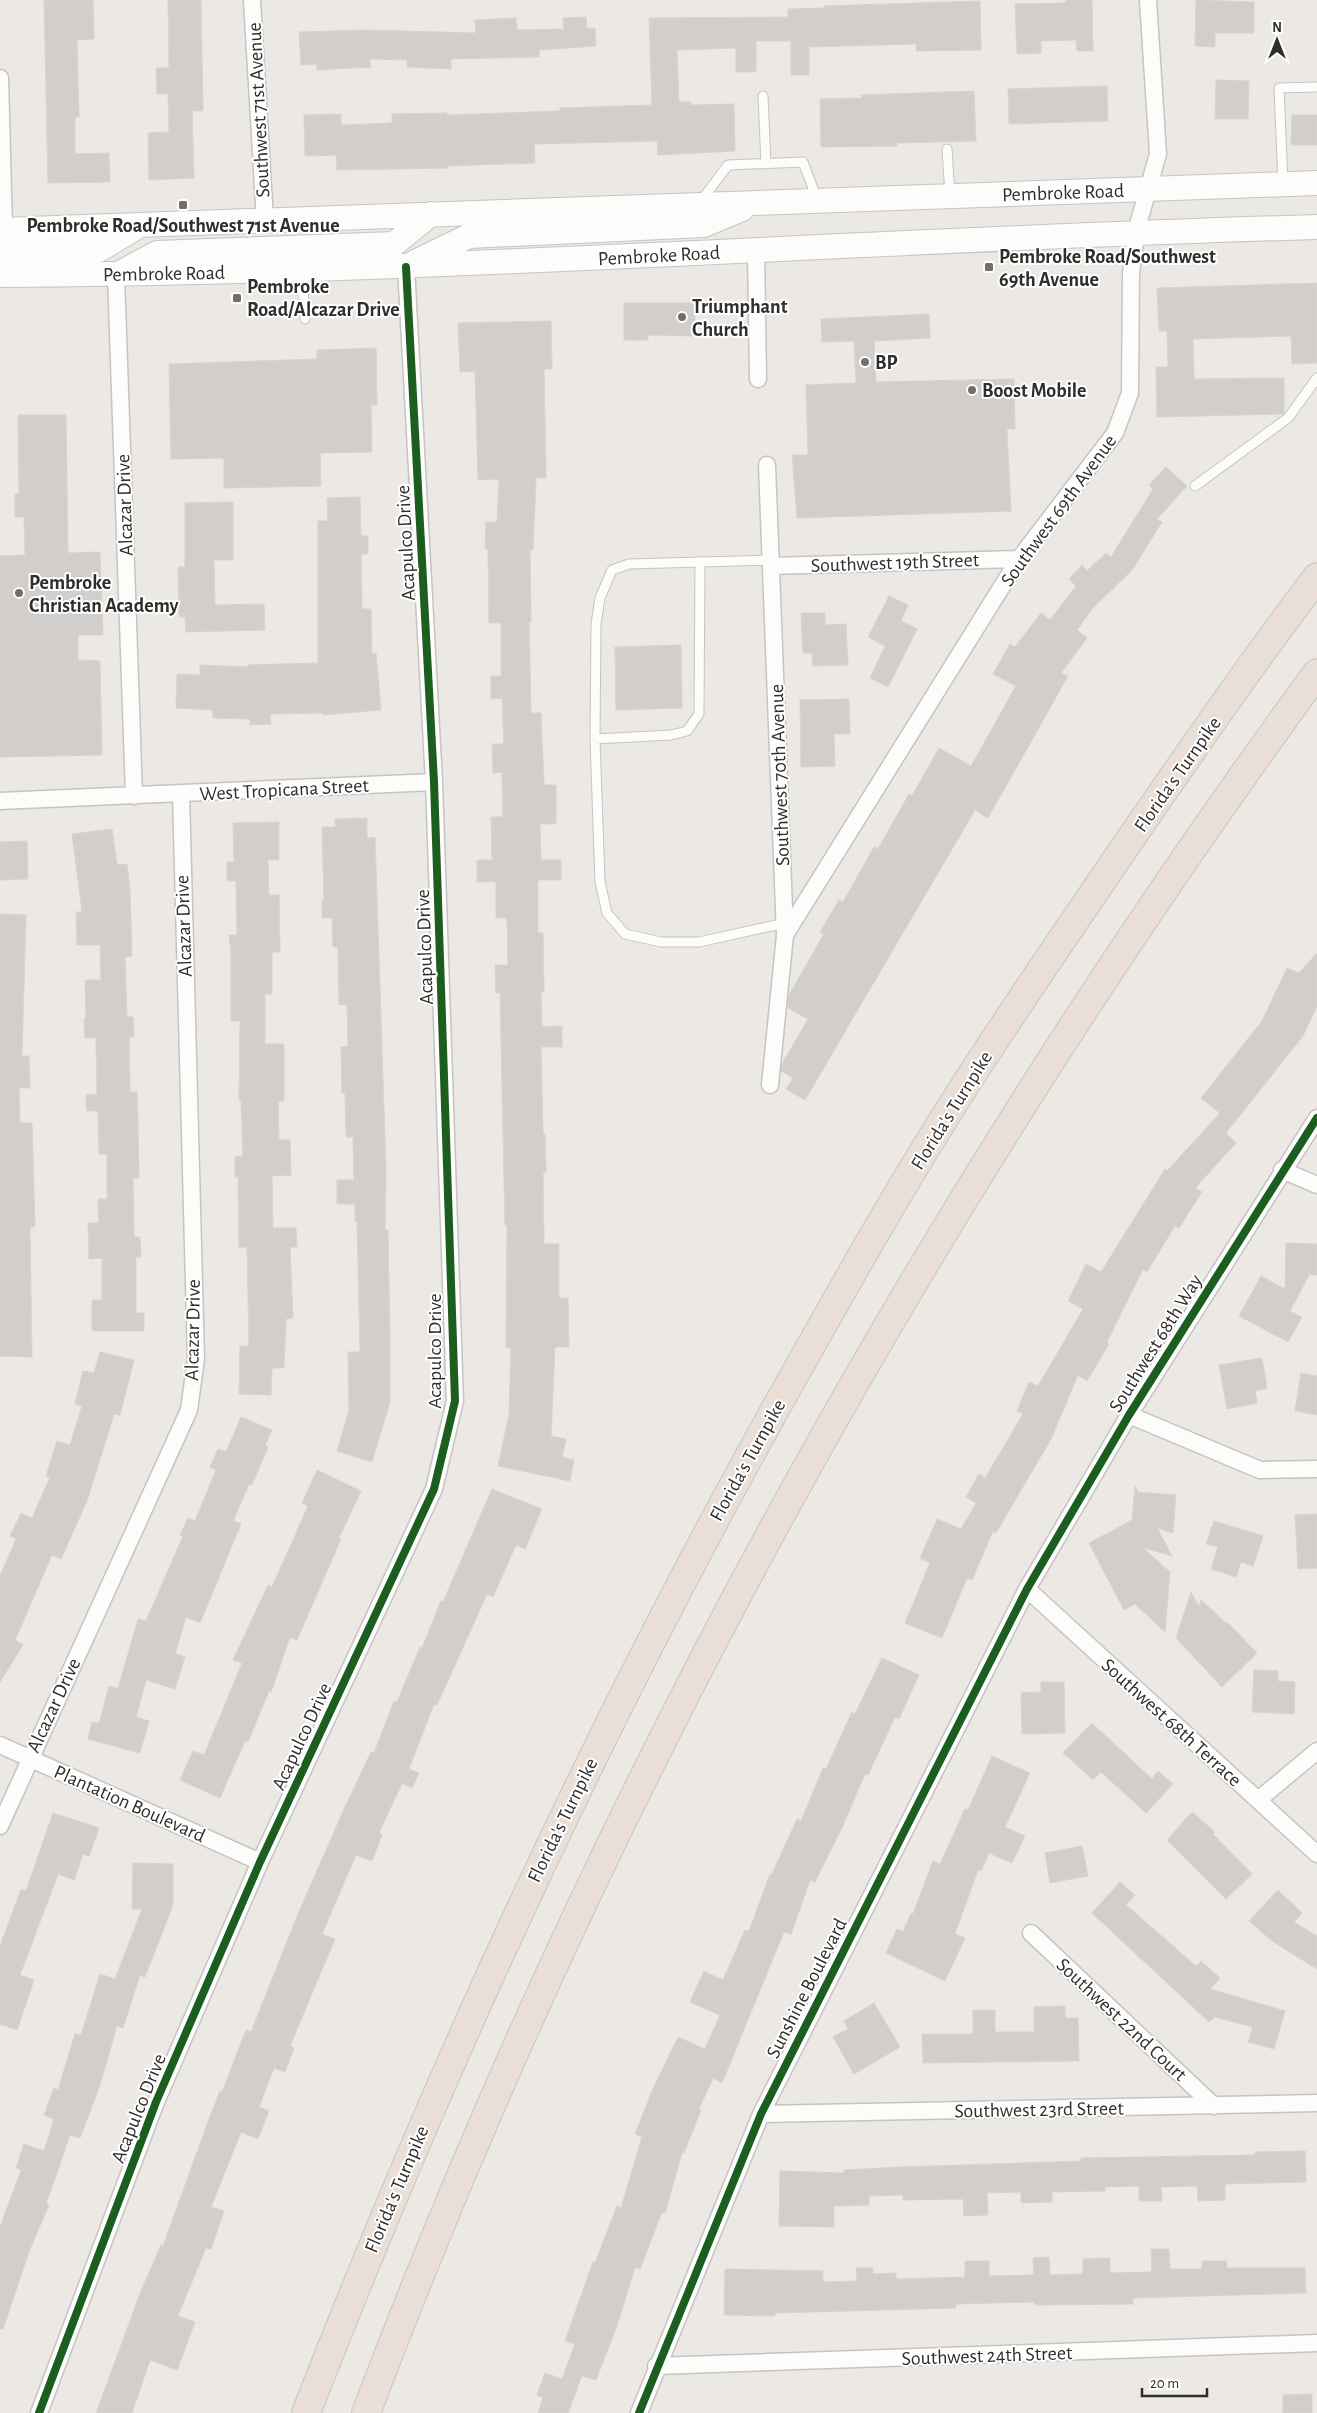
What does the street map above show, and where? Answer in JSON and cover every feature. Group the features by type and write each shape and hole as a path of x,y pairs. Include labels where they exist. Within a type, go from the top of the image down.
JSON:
{"highway":[{"name":"Florida's Turnpike","path":"306,2413 411,2150 503,1943 613,1714 750,1453 870,1242 949,1110 1022,999 1188,756 1317,577"},
{"path":"366,2413 467,2158 552,1969 638,1788 784,1510 905,1297 1045,1069 1225,798 1317,673"}],"main road":[{"name":"Pembroke Road","path":"2,230 1317,183"},
{"path":"406,267 469,236 704,225 755,204"},
{"path":"116,275 157,253 394,244 432,214"},
{"path":"0,254 99,250 138,226"},
{"name":"Pembroke Road","path":"0,276 116,275 406,267 1136,232 1317,227"}],"street":[{"name":"Southwest 71st Avenue","path":"252,0 264,221"},
{"name":"Southwest 69th Avenue","path":"785,929 1019,559 1115,433 1130,392 1131,273 1136,232 1158,154 1148,0"},
{"path":"0,78 2,230"},
{"path":"756,250 758,379"},
{"name":"Acapulco Drive","path":"39,2413 156,2102 260,1862 434,1489 455,1401 434,782 406,267"},
{"name":"Alcazar Drive","path":"116,275 134,796"},
{"name":"Southwest 70th Avenue","path":"767,465 785,929 770,1085"},
{"name":"Southwest 19th Street","path":"770,563 1019,559"},
{"name":"West Tropicana Street","path":"0,801 434,782"},
{"name":"Alcazar Drive","path":"0,1826 29,1758 189,1410 196,1360 181,794"},
{"name":"Southwest 68th Way","path":"1027,1589 1129,1415 1282,1170 1317,1118"},
{"path":"1282,1170 1317,1185"},
{"path":"1129,1415 1260,1470 1317,1469"},
{"name":"Southwest 68th Terrace","path":"1027,1589 1317,1854"},
{"name":"Sunshine Boulevard","path":"639,2413 656,2366 760,2114 1027,1589"},
{"name":"Plantation Boulevard","path":"0,1745 260,1862"},
{"path":"1258,1800 1317,1751"},
{"name":"Southwest 22nd Court","path":"1031,1933 1214,2106"},
{"name":"Southwest 23rd Street","path":"760,2114 1317,2103"},
{"name":"Southwest 24th Street","path":"656,2366 1317,2343"}],"lane":[{"path":"1283,184 1280,88 1317,87"},
{"path":"763,96 766,164"},
{"path":"946,149 950,196"},
{"path":"697,206 728,165 803,162 818,201"},
{"path":"302,270 305,319"},
{"path":"1195,486 1288,418 1317,378"},
{"path":"595,739 671,735 687,731 699,714 700,562"},
{"path":"770,563 628,564 612,570 600,598 596,624 595,739 600,882 607,913 625,934 661,942 699,942 785,929"}],"building":[{"path":"44,0 93,0 94,39 77,40 79,117 75,117 75,154 109,153 110,182 48,183"},
{"path":"168,0 201,0 203,111 192,111 194,178 149,180 148,133 169,132 168,94 157,94 156,68 169,68"},
{"path":"1066,0 1092,0 1093,51 1077,51 1076,40 1041,41 1041,53 1017,54 1015,4 1066,3"},
{"path":"1196,0 1254,2 1254,33 1215,33 1215,47 1195,46"},
{"path":"980,1 981,50 916,51 916,44 809,47 809,75 791,75 791,41 756,41 756,72 736,72 736,48 677,50 679,102 691,102 691,105 734,104 735,151 658,155 657,141 534,144 535,163 448,166 448,168 337,170 336,155 305,156 304,115 341,114 341,125 392,123 392,114 447,113 447,115 560,111 560,108 652,105 649,18 788,17 788,9 824,8 824,6"},
{"path":"586,17 587,28 595,28 596,46 539,50 539,57 451,59 451,69 407,67 407,60 370,59 371,67 317,70 317,64 301,65 299,32 365,30 476,33 475,20 516,18 517,30 564,29 563,18"},
{"path":"1216,80 1249,81 1248,119 1215,119"},
{"path":"1107,86 1108,121 1009,124 1008,89"},
{"path":"974,91 976,141 897,143 897,146 821,147 820,99 862,98 861,95"},
{"path":"1292,115 1317,115 1317,145 1291,145"},
{"path":"1317,283 1317,363 1292,364 1291,336 1193,339 1194,379 1284,378 1284,414 1157,417 1156,367 1168,367 1167,331 1159,331 1157,288"},
{"path":"624,303 695,303 695,336 648,335 648,340 624,340"},
{"path":"929,314 930,338 874,341 876,382 1014,379 1015,429 1007,429 1011,511 797,518 792,455 808,455 806,385 856,383 854,341 822,342 821,319"},
{"path":"551,321 552,369 544,369 546,478 536,478 533,550 530,550 531,622 529,622 531,713 541,713 544,785 556,785 556,824 540,824 541,860 561,860 561,880 538,880 538,933 543,933 544,992 541,992 542,1027 562,1026 562,1047 541,1047 546,1172 543,1172 544,1244 559,1244 559,1298 568,1298 569,1347 555,1347 551,1436 566,1439 562,1457 574,1460 570,1481 498,1466 509,1415 511,1348 506,1348 507,1225 505,1225 500,993 496,993 495,965 508,965 507,918 496,918 496,882 477,882 477,860 492,860 491,817 503,817 502,772 493,773 492,744 504,744 502,698 491,699 491,676 501,676 501,623 489,623 488,549 485,549 486,522 497,522 499,479 478,480 475,371 460,372 458,323"},
{"path":"376,348 377,405 371,405 372,452 320,453 321,486 224,488 224,458 171,459 169,364 317,359 317,350"},
{"path":"18,415 66,415 68,553 100,552 103,635 78,635 78,660 100,661 102,755 0,757 0,556 25,555 24,517 15,517 15,494 19,494"},
{"path":"1166,467 1187,486 1157,519 1162,522 1132,570 1092,609 1077,630 1087,638 1061,673 1068,676 988,818 975,810 805,1100 786,1089 793,1078 781,1071 782,1064 808,1019 788,1008 789,995 824,934 820,932 839,900 843,902 874,847 878,849 909,794 912,796 939,748 971,766 1016,686 993,674 1010,644 1015,647 1041,613 1050,620 1076,586 1069,579 1082,565 1087,571 1106,553 1111,557 1153,489 1149,485"},
{"path":"360,497 361,536 368,536 368,554 361,554 362,609 371,609 372,654 376,653 381,710 323,715 323,713 270,714 271,724 250,725 250,719 213,718 213,710 176,708 177,674 200,675 200,665 248,667 248,665 318,663 318,521 328,521 327,498"},
{"path":"233,502 233,560 214,560 215,605 264,604 265,630 186,632 185,617 179,617 178,567 185,567 185,503"},
{"path":"889,596 908,605 901,621 917,629 888,687 870,678 885,646 868,637"},
{"path":"801,613 825,613 825,625 846,624 848,665 813,666 812,653 803,653"},
{"path":"681,645 682,708 616,710 615,647"},
{"path":"849,699 850,734 834,734 835,766 801,767 800,700"},
{"path":"367,818 367,838 375,837 386,1169 385,1230 388,1230 390,1337 390,1402 372,1462 337,1451 349,1411 348,1352 360,1352 357,1221 355,1221 355,1204 337,1204 337,1180 354,1180 353,1137 346,1137 345,1093 342,1093 341,1047 348,1046 347,1004 339,1005 338,947 333,947 332,918 322,918 322,900 324,900 322,827 336,827 335,819"},
{"path":"279,822 279,860 268,860 269,895 279,895 280,952 272,952 272,994 265,994 265,1044 284,1044 284,1101 278,1101 279,1140 290,1140 291,1175 272,1176 273,1228 296,1228 297,1247 290,1247 293,1318 286,1319 284,1368 272,1368 271,1395 239,1394 240,1346 249,1346 247,1247 239,1247 238,1176 235,1177 235,1157 243,1156 241,1100 239,1100 240,1021 231,1021 231,953 229,935 237,935 236,881 227,881 227,862 234,862 233,823"},
{"path":"112,829 117,865 127,864 130,890 132,956 125,957 127,1017 133,1017 134,1037 129,1037 130,1092 137,1092 139,1178 133,1178 134,1237 140,1237 141,1257 136,1257 136,1313 144,1313 144,1331 92,1331 92,1300 102,1300 102,1258 89,1259 88,1223 99,1223 98,1199 107,1199 107,1154 99,1154 98,1111 87,1111 86,1095 97,1094 96,1038 85,1038 84,1019 86,1019 85,980 101,980 100,945 77,945 76,912 82,912 72,834"},
{"path":"27,841 28,879 0,880 0,842"},
{"path":"0,914 26,915 22,1056 29,1056 30,1088 19,1088 20,1123 32,1123 35,1227 30,1227 32,1357 0,1356"},
{"path":"1317,953 1317,1006 1303,1036 1226,1133 1236,1143 1195,1188 1202,1192 1179,1228 1175,1226 1147,1272 1143,1269 1107,1342 1109,1344 1087,1381 1078,1375 1051,1439 996,1533 993,1531 972,1580 967,1578 942,1638 905,1623 930,1563 920,1558 937,1519 961,1529 976,1503 966,1497 979,1474 985,1478 1023,1414 1017,1411 1029,1382 1038,1386 1083,1309 1068,1301 1086,1264 1101,1272 1165,1169 1167,1171 1220,1113 1201,1098 1262,1021 1287,968 1299,973"},
{"path":"1286,1243 1317,1244 1317,1275 1309,1275 1290,1311 1302,1317 1288,1342 1239,1316 1261,1276 1285,1289"},
{"path":"100,1352 134,1360 120,1415 114,1414 87,1501 61,1559 52,1555 15,1640 23,1645 0,1682 0,1576 16,1539 10,1536 21,1513 32,1518 50,1477 46,1476 57,1441 70,1445 82,1406 75,1404 83,1371 94,1373"},
{"path":"1262,1358 1267,1388 1255,1391 1257,1403 1227,1409 1219,1365"},
{"path":"1301,1373 1317,1376 1317,1415 1295,1411"},
{"path":"241,1417 272,1430 265,1446 268,1447 252,1485 249,1484 233,1521 241,1524 200,1623 186,1617 175,1654 185,1657 175,1689 146,1680 136,1717 149,1721 140,1753 88,1739 92,1722 99,1724 109,1686 118,1689 138,1619 146,1621 183,1536 180,1535 188,1518 195,1521 216,1470 210,1467 218,1449 226,1452"},
{"path":"317,1470 361,1491 339,1538 341,1539 297,1640 290,1637 271,1692 269,1691 248,1742 245,1741 220,1798 180,1780 193,1751 204,1755 242,1663 233,1660 268,1585 272,1587 308,1506 302,1503"},
{"path":"1135,1486 1138,1492 1176,1495 1173,1533 1157,1528 1172,1556 1142,1547 1170,1572 1165,1632 1135,1604 1124,1610 1089,1543 1132,1520"},
{"path":"492,1489 542,1509 525,1549 516,1545 493,1597 487,1594 437,1705 434,1704 409,1769 419,1773 412,1788 402,1783 379,1833 382,1835 372,1861 356,1855 322,1934 335,1939 290,2046 294,2048 285,2072 274,2068 259,2107 269,2111 258,2139 241,2132 211,2207 224,2211 211,2249 206,2248 178,2316 195,2322 177,2370 150,2360 132,2413 96,2413 141,2291 161,2245 163,2246 209,2119 220,2091 222,2092 246,2030 251,2032 298,1914 345,1807 371,1752 374,1753 394,1701 397,1702 420,1647 422,1648 441,1601 443,1602"},
{"path":"1317,1514 1317,1568 1298,1569 1295,1515"},
{"path":"1214,1521 1263,1536 1253,1566 1241,1562 1236,1577 1211,1569 1218,1547 1206,1544"},
{"path":"1191,1592 1199,1607 1201,1600 1228,1623 1257,1653 1222,1687 1176,1638"},
{"path":"882,1658 919,1675 899,1719 895,1717 868,1775 865,1774 842,1828 815,1882 810,1880 791,1934 784,1932 722,2083 713,2078 699,2109 701,2110 684,2153 682,2153 665,2213 662,2212 640,2269 635,2267 618,2323 596,2380 582,2376 568,2413 538,2413 543,2398 537,2395 545,2373 562,2379 575,2344 565,2341 593,2262 595,2263 617,2206 621,2208 642,2137 635,2134 652,2091 678,2037 705,2049 720,2015 690,2002 704,1971 723,1980 745,1930 749,1931 770,1874 772,1874 797,1819 801,1821 823,1768 826,1769 852,1712 855,1714"},
{"path":"1254,1670 1278,1671 1278,1681 1295,1682 1294,1714 1252,1712"},
{"path":"1041,1682 1064,1682 1065,1733 1022,1734 1021,1693 1041,1692"},
{"path":"1092,1723 1152,1779 1158,1771 1173,1784 1146,1813 1101,1772 1093,1780 1063,1753"},
{"path":"992,1756 1030,1773 1005,1827 1025,1836 1012,1863 989,1853 981,1871 978,1870 955,1934 965,1938 945,1981 886,1953 897,1929 903,1932 911,1913 913,1914 933,1861 940,1864 965,1809 968,1810"},
{"path":"1192,1812 1215,1832 1213,1834 1252,1874 1226,1899 1167,1840"},
{"path":"53,1813 99,1828 89,1856 83,1854 74,1880 58,1874 20,1975 34,1980 17,2030 0,2024 0,1946 21,1889 26,1891"},
{"path":"1082,1846 1088,1876 1050,1883 1045,1853"},
{"path":"133,1863 173,1864 173,1905 145,1977 140,1975 123,2028 117,2026 100,2085 80,2138 70,2135 46,2204 49,2205 30,2249 3,2329 0,2329 0,2227 21,2170 16,2168 24,2144 44,2151 54,2119 44,2115 54,2088 58,2090 75,2034 81,2035 100,1974 115,1979 142,1909 132,1909"},
{"path":"1120,1882 1135,1895 1126,1905 1196,1966 1201,1961 1220,1978 1210,1989 1285,2011 1274,2049 1248,2042 1253,2027 1214,2017 1209,2022 1092,1913"},
{"path":"1278,1890 1302,1913 1294,1922 1317,1936 1317,1969 1272,1941 1249,1921"},
{"path":"874,2003 900,2047 854,2074 833,2037 848,2029 844,2021"},
{"path":"1065,2006 1065,2018 1078,2018 1079,2061 923,2063 922,2034 973,2034 973,2010 995,2010 995,2032 1034,2032 1034,2007"},
{"path":"1305,2151 1306,2182 1225,2184 1225,2200 1198,2201 1197,2186 1161,2187 1162,2201 1139,2201 1139,2186 1105,2187 1105,2191 1052,2192 1052,2202 1021,2203 1021,2192 987,2193 988,2215 964,2216 963,2199 903,2200 903,2195 869,2196 869,2205 834,2206 834,2227 779,2226 780,2171 844,2173 844,2170 902,2167 1081,2161 1081,2158 1255,2155 1255,2152"},
{"path":"1151,2249 1169,2249 1170,2269 1202,2269 1202,2261 1227,2261 1227,2268 1305,2268 1306,2293 1133,2298 1133,2304 1035,2305 1035,2302 956,2304 956,2308 775,2313 775,2316 724,2315 725,2269 823,2271 823,2282 857,2281 856,2268 873,2268 873,2274 896,2273 896,2279 965,2277 965,2261 989,2261 989,2276 1034,2275 1033,2258 1049,2257 1050,2275 1083,2274 1083,2259 1110,2258 1110,2273 1152,2272"},
{"path":"1312,2394 1312,2413 1283,2413 1283,2395"}],"cycle path":[{"path":"39,2413 156,2102 260,1862 434,1489 455,1401 434,782 406,267"},
{"path":"639,2413 761,2114 1027,1589 1129,1415 1317,1118"}],"place":[{"name":"Pembroke Road/Southwest 71st Avenue","path":"183,205"},
{"name":"Pembroke Road/Southwest 69th Avenue","path":"989,267"},
{"name":"Pembroke Road/Alcazar Drive","path":"237,298"},
{"name":"Triumphant Church","path":"682,317"},
{"name":"BP","path":"865,362"},
{"name":"Boost Mobile","path":"972,390"},
{"name":"Pembroke Christian Academy","path":"19,593"}]}
